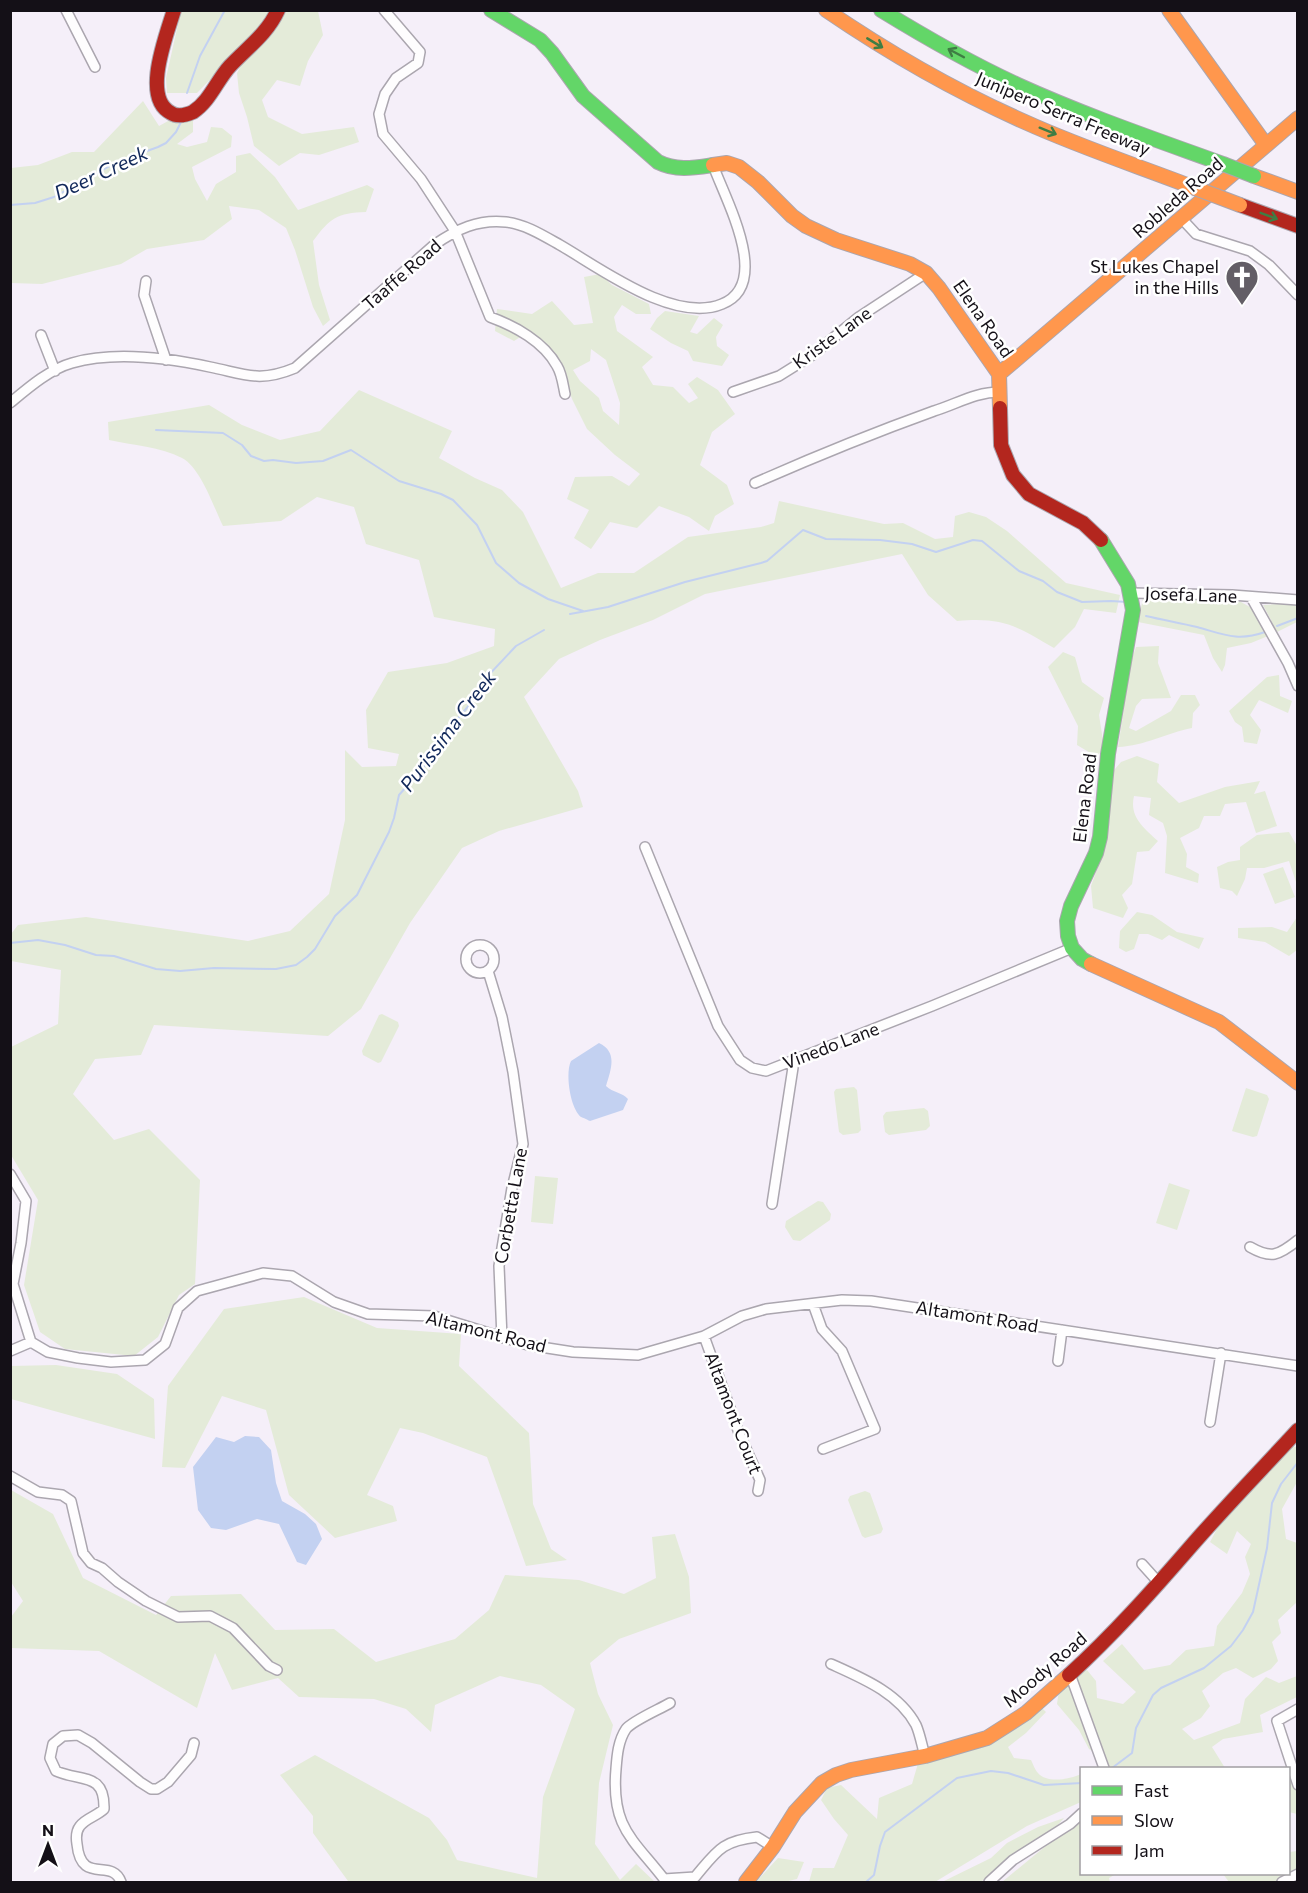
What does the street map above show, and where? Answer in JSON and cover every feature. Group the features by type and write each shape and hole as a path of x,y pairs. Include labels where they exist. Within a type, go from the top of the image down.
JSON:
{"main road":[{"path":"174,10 157,72 156,94 158,102 165,111 179,116 191,112 200,105 230,67 263,36 278,10"},
{"name":"Elena Road","path":"491,10 541,41 583,96 658,162 668,167 682,169 727,164 739,167 758,182 780,206 806,226 836,240 910,264 926,273 999,374 1001,444 1013,475 1029,494 1083,523 1100,538 1113,557 1128,584 1133,610 1108,754 1100,837 1093,862 1066,921 1072,948"},
{"name":"Junipero Serra Freeway","path":"826,10 859,33 968,95 1045,130 1298,226"},
{"name":"Junipero Serra Freeway","path":"881,10 954,53 1038,94 1298,192"},
{"path":"1169,10 1266,145"},
{"name":"Robleda Road","path":"999,374 1298,118"},
{"path":"1072,948 1082,959 1095,966 1212,1018 1298,1083"},
{"name":"Moody Road","path":"746,1882 773,1847 795,1812 822,1783 851,1770 925,1756 987,1738 1026,1713 1101,1646 1297,1432"}],"street":[{"path":"66,10 95,67"},
{"path":"384,10 420,52 418,63 396,78 385,94 380,114 383,134 421,179 455,231 490,317 528,336 550,356 558,368 565,394"},
{"name":"Taaffe Road","path":"10,403 55,371 71,363 102,358 152,358 210,367 248,376 276,376 295,368 434,245 455,231 477,223 508,222 540,233 618,279 667,302 704,308 717,306 732,298 740,289 745,279 746,266 744,250 736,225 713,165"},
{"path":"1182,219 1196,234 1250,251 1269,265 1298,295"},
{"name":"Kriste Lane","path":"733,392 779,376 810,356 860,317 926,273"},
{"path":"146,281 144,295 166,360"},
{"path":"41,335 55,371"},
{"path":"755,483 878,431 951,406 971,396 1000,392"},
{"name":"Josefa Lane","path":"1131,593 1298,600"},
{"name":"Josefa Lane","path":"1251,597 1288,663 1298,686"},
{"name":"Vinedo Lane","path":"645,847 718,1026 740,1060 752,1068 766,1071 794,1061 1072,948"},
{"name":"Corbetta Lane","path":"488,970 502,1017 513,1072 523,1144 512,1188 499,1266 502,1338"},
{"path":"772,1204 794,1061"},
{"path":"10,1174 26,1200 13,1284 32,1342 10,1352"},
{"path":"1250,1247 1264,1255 1272,1254 1287,1249 1298,1240"},
{"name":"Altamont Road","path":"32,1342 48,1352 78,1358 111,1362 145,1360 165,1344 178,1308 197,1292 263,1273 292,1276 334,1302 368,1314 434,1316 528,1345 573,1352 638,1355 704,1336 741,1316 766,1309 842,1300 871,1301 1298,1366"},
{"path":"813,1304 822,1329 842,1351 875,1429 823,1449"},
{"path":"1058,1360 1062,1330"},
{"name":"Altamont Court","path":"704,1336 739,1432 760,1480 758,1491"},
{"path":"1210,1422 1221,1353"},
{"path":"10,1476 38,1492 62,1495 71,1501 83,1553 91,1563 102,1568 146,1601 178,1617 210,1616 233,1628 269,1666 277,1670"},
{"path":"1142,1564 1160,1584"},
{"path":"831,1664 870,1682 898,1701 916,1725 925,1756"},
{"path":"1070,1674 1104,1767"},
{"path":"670,1703 627,1728 617,1750 614,1785 617,1812 628,1835 664,1880 695,1876 716,1852 729,1843 757,1837 773,1847"},
{"path":"1298,1709 1278,1721 1298,1785"},
{"path":"121,1882 119,1877 111,1871 91,1869 83,1865 77,1852 76,1836 80,1826 104,1809 104,1795 98,1785 87,1779 67,1776 56,1771 50,1758 53,1744 63,1736 78,1735 92,1743 140,1782 151,1789 157,1789 168,1782 191,1755 194,1743"},
{"path":"989,1882 1013,1860 1070,1824 1080,1815"},
{"path":"1282,1882 1298,1874"}],"green space":[{"path":"181,11 271,11 253,36 197,93 167,93 166,78"},
{"path":"285,11 318,11 323,35 308,61 300,86 277,80 262,100 268,117 302,134 354,127 359,142 319,155 300,153 279,166 254,146 239,93 237,73 249,51 276,27"},
{"path":"143,101 159,126 170,120 193,118 193,132 177,144 187,147 207,142 211,127 222,128 232,136 231,147 192,167 195,179 207,201 216,184 236,172 236,156 250,153 275,177 298,210 367,185 374,189 366,212 335,218 313,241 319,285 330,320 323,326 313,307 286,228 259,210 229,206 232,219 204,240 147,249 121,264 42,284 11,283 11,168 38,165 72,152 94,152"},
{"path":"600,274 612,285 649,304 651,314 636,314 622,305 614,317 617,331 653,357 642,367 653,385 673,387 689,403 698,398 688,384 697,377 718,390 735,414 712,432 700,465 727,485 734,504 715,516 709,531 689,517 659,506 637,528 610,522 591,549 574,538 589,510 567,499 575,477 612,476 629,486 640,474 587,429 572,399 561,365 528,332 514,341 495,331 497,309 532,314 552,301 574,325 593,323 584,277","holes":["591,349 606,360 620,403 619,425 603,411 599,398 580,381 573,370 590,361"]},
{"path":"665,311 699,316 690,332 697,334 714,318 723,325 716,337 717,346 729,355 722,366 693,361 688,351 650,329"},
{"path":"359,390 452,431 439,458 502,490 523,512 561,588 598,573 634,573 688,537 761,527 774,523 779,501 884,524 903,523 935,539 953,537 955,516 969,512 986,517 1007,531 1066,583 1120,595 1116,613 1084,609 1075,627 1054,648 1008,624 986,620 957,621 928,595 902,554 705,594 653,620 600,640 559,659 524,697 578,791 583,807 499,831 462,848 410,923 361,1009 328,1036 154,1025 141,1055 95,1059 73,1094 114,1140 149,1129 200,1180 195,1284 179,1295 158,1337 134,1356 65,1349 40,1332 24,1285 38,1200 11,1155 11,1047 58,1024 61,970 11,961 11,934 18,925 86,917 248,941 290,931 329,894 345,820 345,750 362,767 396,766 399,754 368,748 366,710 388,672 447,663 494,646 495,629 434,617 419,560 366,544 354,507 317,497 281,521 223,526 201,479 189,463 165,451 109,440 108,422 209,405 242,425 280,440 320,431"},
{"path":"1165,596 1241,602 1257,611 1268,636 1251,643 1227,648 1222,672 1213,658 1204,635 1138,622 1143,598"},
{"path":"1297,603 1297,622 1277,632 1263,605"},
{"path":"1159,646 1158,663 1171,698 1142,699 1136,706 1129,728 1136,731 1171,711 1181,695 1195,695 1200,705 1193,713 1192,728 1137,744 1118,747 1124,709 1123,685 1136,647"},
{"path":"1063,652 1075,657 1082,682 1104,698 1099,715 1104,747 1097,757 1077,745 1078,726 1048,667"},
{"path":"1279,675 1280,696 1292,701 1288,713 1259,700 1250,715 1261,730 1257,744 1244,742 1242,727 1235,722 1229,711 1267,677"},
{"path":"1137,756 1159,764 1157,782 1179,803 1225,787 1260,781 1254,794 1265,791 1277,826 1256,833 1246,802 1225,804 1220,816 1204,816 1199,828 1180,838 1187,854 1186,867 1199,874 1198,883 1165,873 1167,836 1163,823 1149,815 1151,798 1134,796 1134,810 1139,822 1158,841 1149,851 1137,852 1132,884 1122,895 1128,908 1123,918 1093,908 1091,886 1106,844 1110,816 1109,776 1121,762"},
{"path":"1289,832 1297,846 1297,885 1289,861 1264,868 1247,868 1245,879 1237,896 1232,891 1220,888 1217,867 1240,860 1240,847 1257,835"},
{"path":"1283,867 1295,897 1275,904 1263,874"},
{"path":"1137,912 1152,915 1177,932 1204,938 1199,949 1169,935 1162,940 1148,934 1139,934 1134,949 1126,952 1119,948 1120,931"},
{"path":"1297,917 1297,950 1289,956 1265,942 1238,938 1238,928 1272,927 1287,932"},
{"path":"382,1014 398,1022 399,1026 381,1062 378,1063 363,1055 362,1051 379,1015"},
{"path":"854,1087 857,1090 861,1130 858,1133 843,1135 839,1132 834,1092 836,1089"},
{"path":"1246,1088 1267,1095 1269,1099 1257,1136 1253,1137 1232,1131"},
{"path":"924,1108 928,1111 930,1126 926,1130 889,1135 885,1132 883,1116 886,1112"},
{"path":"535,1176 558,1178 553,1224 531,1222"},
{"path":"1169,1183 1190,1190 1177,1230 1156,1223"},
{"path":"818,1201 823,1202 831,1214 830,1220 800,1241 793,1240 785,1227 786,1221"},
{"path":"304,1297 377,1328 461,1334 459,1366 529,1433 533,1504 551,1549 567,1560 526,1566 487,1457 423,1433 400,1428 367,1495 393,1506 397,1521 335,1538 289,1495 266,1410 222,1396 185,1468 162,1467 168,1386 224,1309"},
{"path":"56,1365 117,1374 154,1399 155,1439 11,1399 11,1366"},
{"path":"1291,1446 1297,1447 1297,1482 1282,1509 1286,1539 1297,1543 1297,1602 1278,1620 1281,1633 1272,1642 1278,1661 1271,1669 1253,1678 1236,1668 1223,1673 1202,1691 1210,1706 1201,1718 1182,1729 1194,1740 1240,1723 1245,1699 1266,1677 1279,1683 1297,1676 1297,1697 1260,1715 1263,1732 1223,1739 1212,1747 1224,1767 1109,1767 1105,1759 1089,1749 1079,1730 1057,1704 1060,1683 1087,1670 1096,1681 1097,1698 1123,1704 1136,1692 1103,1661 1122,1644 1144,1670 1170,1665 1186,1650 1214,1646 1217,1626 1242,1593 1250,1574 1245,1557 1251,1544 1237,1531 1227,1554 1210,1542 1219,1525 1243,1497 1262,1480"},
{"path":"11,1490 53,1514 83,1578 156,1615 171,1596 241,1594 275,1630 334,1629 376,1662 455,1639 489,1610 505,1575 579,1580 624,1594 656,1578 652,1537 675,1534 689,1577 691,1613 619,1639 590,1663 598,1694 613,1725 599,1783 595,1844 620,1880 636,1864 655,1882 348,1881 313,1833 313,1816 280,1775 315,1755 429,1818 447,1840 457,1860 537,1878 543,1797 575,1709 541,1685 500,1676 435,1705 431,1732 406,1709 374,1699 299,1697 278,1678 232,1690 215,1653 197,1708 99,1651 11,1648 11,1617 23,1601 11,1582"},
{"path":"865,1491 870,1493 883,1529 881,1533 865,1538 862,1536 848,1500 850,1496"},
{"path":"1039,1705 1046,1712 1026,1733 1008,1747 1014,1758 1031,1760 1038,1773 1047,1778 1065,1779 1080,1774 1080,1802 1027,1826 935,1882 809,1882 813,1868 834,1868 848,1835 821,1800 827,1788 841,1785 877,1819 879,1798 912,1784 919,1760 945,1753"},
{"path":"1290,1774 1297,1785 1297,1814 1290,1812"},
{"path":"1064,1818 1037,1847 1014,1865 981,1882 942,1882 991,1858 1007,1843 1038,1827"},
{"path":"1080,1818 1080,1875 1114,1875 1109,1878 1110,1882 1002,1882"},
{"path":"1297,1851 1297,1882 1229,1882 1224,1875 1290,1875 1290,1852"},
{"path":"778,1858 804,1862 797,1879 784,1882 756,1882"}],"water":[{"path":"599,1043 609,1051 612,1062 606,1086 628,1099 623,1110 590,1121 577,1113 568,1074 571,1061"},
{"path":"245,1436 259,1437 271,1450 276,1483 282,1501 305,1514 316,1524 322,1539 306,1565 297,1562 279,1524 257,1519 226,1530 211,1528 198,1510 193,1467 216,1437 234,1442"}],"waterway":[{"name":"Deer Creek","path":"187,93 200,56 225,10"},
{"name":"Deer Creek","path":"10,205 35,203 54,197 117,162 158,147 166,143 181,122"},
{"path":"156,430 223,433 242,445 251,456 264,461 296,463 323,461 351,450 399,481 453,500 477,525 496,563 519,583 548,599 583,611"},
{"name":"Purissima Creek","path":"570,614 608,607 685,582 767,561 803,530 826,539 880,540 912,544 936,552 973,540 982,541 1019,571 1043,581 1057,592 1082,602 1127,602"},
{"name":"Purissima Creek","path":"1146,616 1230,636 1238,637 1265,632"},
{"name":"Purissima Creek","path":"1277,626 1298,618"},
{"name":"Purissima Creek","path":"10,943 38,940 65,945 96,955 114,956 156,969 180,971 214,968 276,969 296,965 315,949 335,916 357,895 389,832 399,795 435,754 448,730 471,703 485,679 516,646 544,630"},
{"path":"1113,1767 1132,1753 1136,1728 1153,1695 1161,1688 1204,1668 1231,1646 1243,1630 1253,1612 1267,1548 1272,1503 1281,1484 1298,1462"},
{"path":"866,1882 874,1875 885,1832 957,1778 991,1771 1008,1773 1044,1785 1080,1783"}],"traffic: fast":[{"path":"491,10 540,40 583,96 658,162 678,168 713,165"},
{"path":"881,10 948,49 1018,85 1094,117 1223,164"},
{"path":"1223,164 1254,176"},
{"path":"1091,964 1082,959 1072,948 1067,921 1071,906 1096,853 1100,837 1108,754 1133,610 1128,584 1101,540"}],"traffic: slow":[{"path":"826,10 923,70 999,110 1067,140 1195,188"},
{"path":"1169,10 1266,145"},
{"path":"999,374 1298,118"},
{"path":"713,165 727,163 739,167 806,226 836,240 910,264 926,273 999,374 1000,408"},
{"path":"1254,176 1298,192"},
{"path":"1195,188 1240,205"},
{"path":"1091,964 1219,1022 1298,1083"},
{"path":"746,1882 773,1847 795,1812 822,1783 851,1770 925,1756 987,1738 1026,1713 1069,1675"}],"traffic: jam":[{"path":"174,10 162,49 157,80 162,105 171,113 179,115 193,112 204,102 230,66 257,40 274,19 278,10"},
{"path":"1240,205 1298,226"},
{"path":"1000,408 1001,445 1013,475 1029,494 1083,523 1101,540"},
{"path":"1069,1675 1133,1612 1298,1430"}],"place":[{"name":"St Lukes Chapel in the Hills","path":"1242,306"}]}
